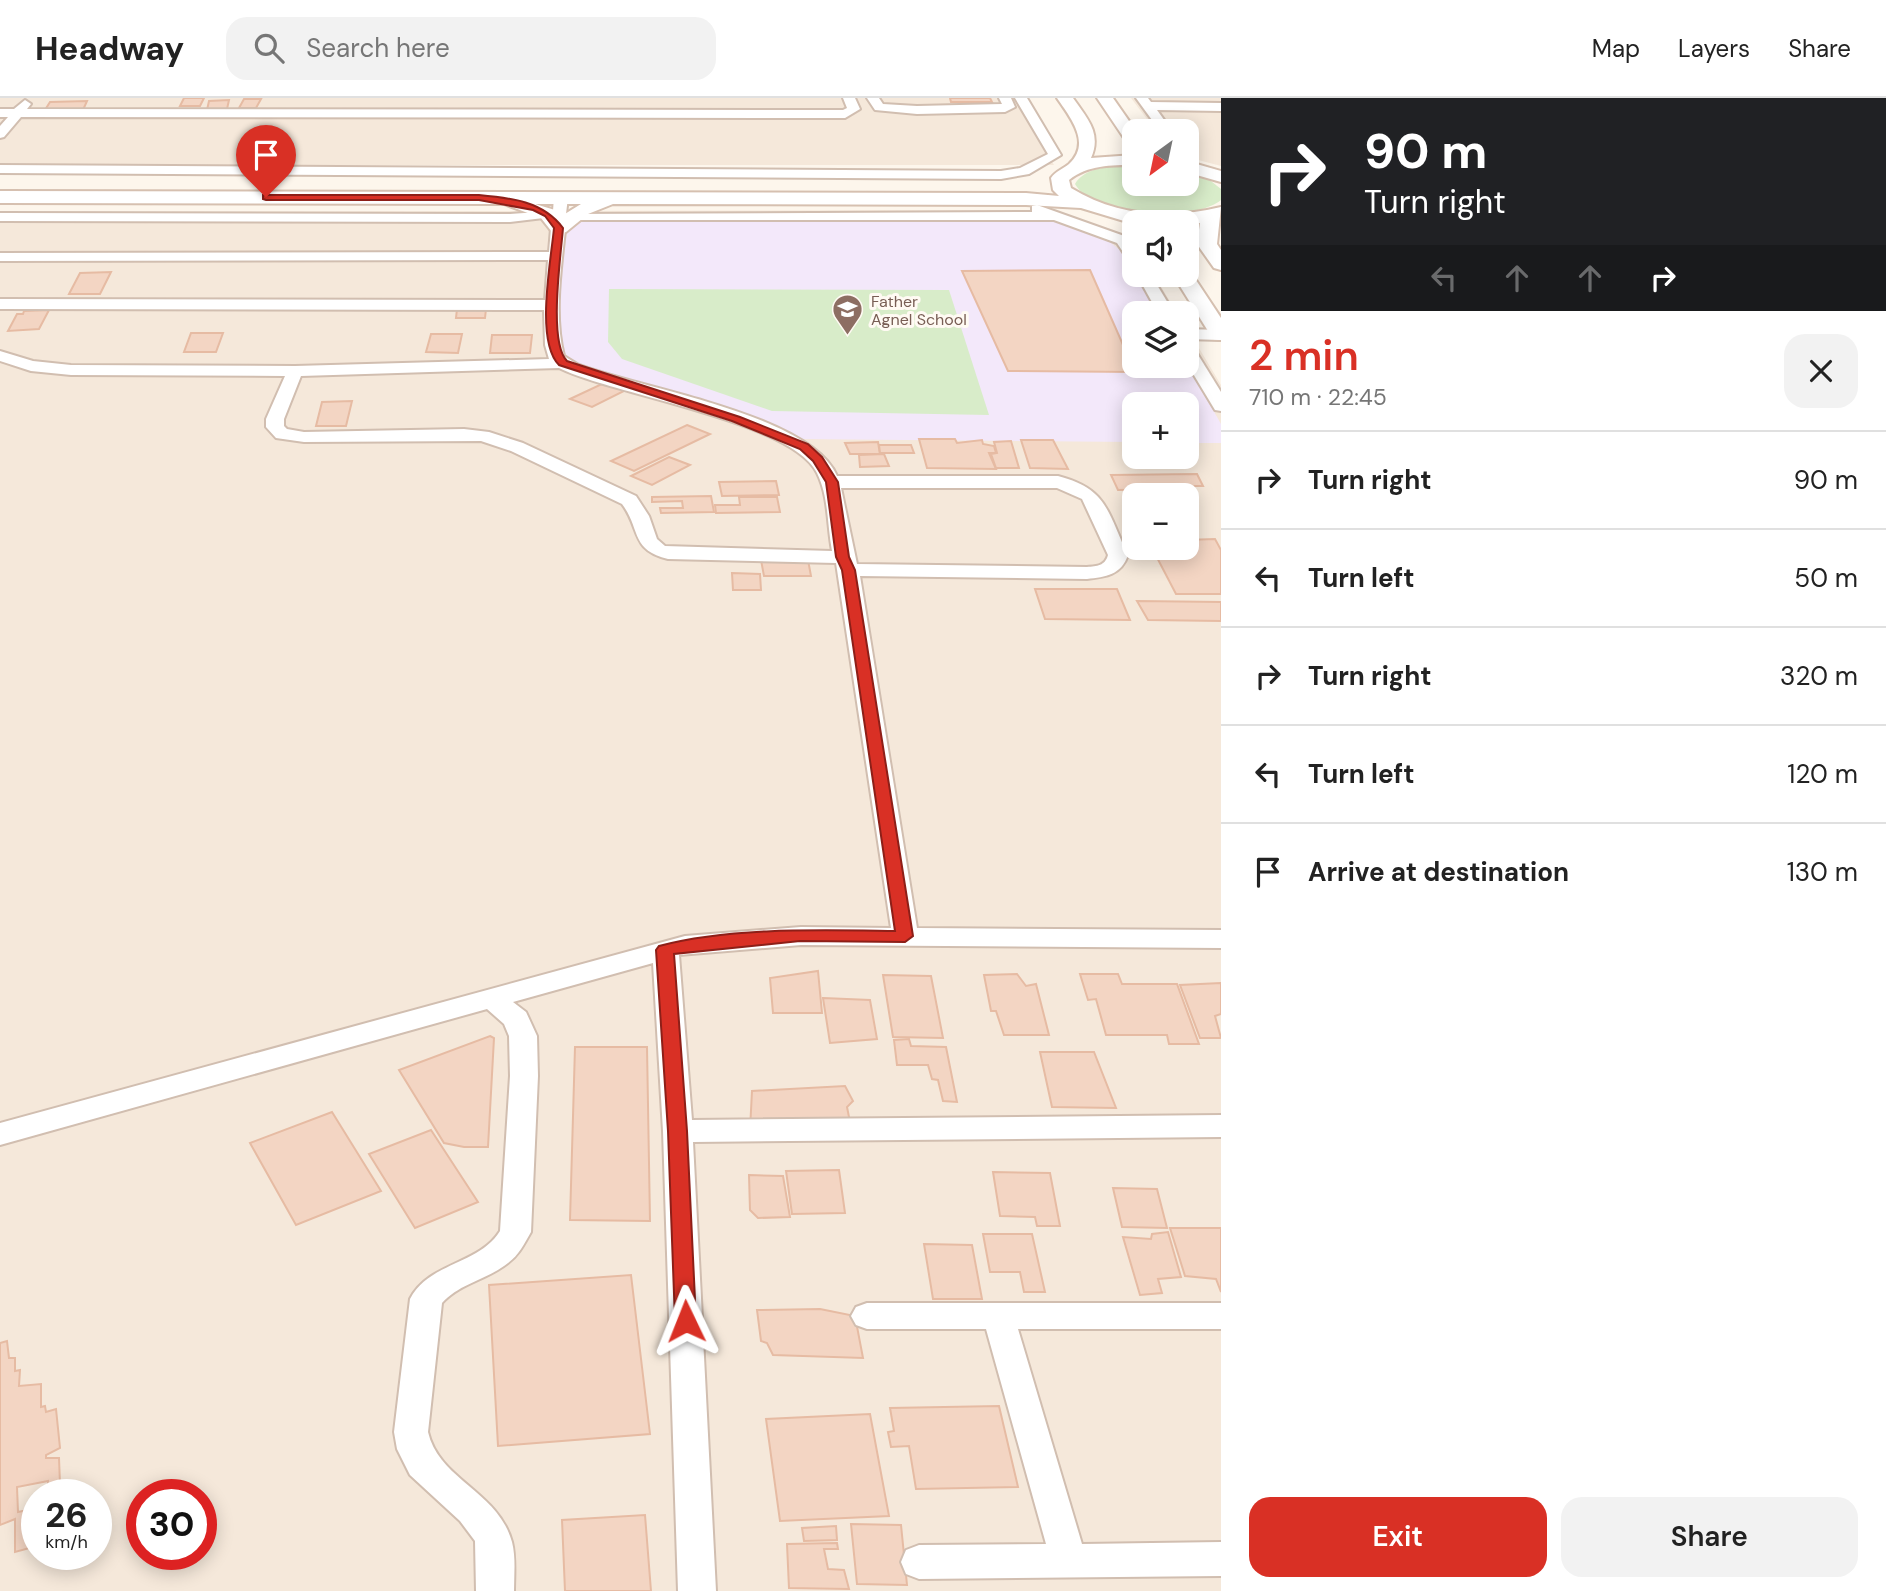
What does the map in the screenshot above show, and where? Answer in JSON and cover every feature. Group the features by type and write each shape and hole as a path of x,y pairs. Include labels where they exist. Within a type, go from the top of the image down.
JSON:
{"street":[{"path":"0,134 29,98"},
{"path":"140,113 150,98"},
{"path":"0,113 845,114 854,109 849,98"},
{"path":"873,98 880,107 917,110 1006,108 1009,107 1005,98"},
{"path":"0,169 753,171 1001,175 1024,171 1055,155 1021,98"},
{"path":"1065,98 1089,137 1087,154 1067,173 1062,191 1079,203"},
{"path":"1105,98 1122,123"},
{"path":"1146,102 1221,107"},
{"path":"1146,102 1158,119"},
{"path":"0,183 1012,182 1067,173 1093,163 1122,161"},
{"path":"1199,169 1221,177"},
{"path":"753,171 803,183"},
{"path":"0,197 639,197 1052,216"},
{"path":"479,197 520,204 559,220 597,203 639,197"},
{"path":"561,197 552,305 556,356 563,363"},
{"path":"1026,199 1052,216 1122,240"},
{"path":"0,217 559,220 792,206 1026,199 1079,203 1116,214 1153,219 1189,219 1220,214"},
{"path":"1116,214 1122,218"},
{"path":"1220,214 1210,222 1207,244 1221,264"},
{"path":"0,257 556,256"},
{"path":"1191,287 1221,334"},
{"path":"0,304 552,305"},
{"path":"1199,334 1221,334"},
{"path":"0,356 56,370 295,371 563,363 736,419 804,447 817,459 832,482 905,936"},
{"path":"1199,370 1221,407"},
{"path":"295,371 275,419 275,427 282,434 304,437 464,434 499,439 629,500 638,509 650,546 655,551 846,563 1087,573 1105,571 1115,565 1118,555 1090,496 1076,487 1058,482 832,482"},
{"path":"0,1134 685,945 800,936 1221,939"},
{"path":"665,950 678,1131 697,1591"},
{"path":"492,998 516,1019 523,1036 524,1076 515,1232 509,1245 499,1256 449,1278 435,1287 426,1299 411,1432 412,1445 423,1465 477,1514 493,1538 495,1591"},
{"path":"678,1131 1221,1126"},
{"path":"867,1316 1221,1316"},
{"path":"998,1316 1069,1560"},
{"path":"919,1562 1221,1559"}],"shaded area":[{"path":"0,98 1014,98 1054,165 0,165"},
{"path":"1131,98 1221,98 1221,166 1199,160 1199,119 1147,119"},
{"path":"1043,210 1122,236 1122,287 1161,287 1170,301 1122,301 1122,378 1199,378 1199,348 1221,385 1221,1591 0,1591 0,212"},
{"name":"Father Agnel School","path":"795,218 1058,221 1106,239 1122,252 1122,287 1143,287 1150,301 1122,301 1122,378 1195,378 1221,424 1221,443 1199,443 1199,392 1122,392 1122,442 794,439 571,362 564,351 560,323 561,281 567,232 575,222"}],"green space":[{"path":"1122,165 1122,196 1199,196 1199,175 1221,189 1221,200 1196,210 1122,210 1101,204 1085,195 1075,184 1083,175 1100,168"},
{"path":"609,289 949,290 989,415 772,411 622,359 608,342"}],"building":[{"path":"184,98 204,98 200,106 180,106"},
{"path":"950,98 990,98 992,102 951,102"},
{"path":"244,99 261,99 256,108 239,108"},
{"path":"229,100 227,109 207,110 209,101"},
{"path":"87,101 83,110 45,110 50,102"},
{"path":"1090,270 1122,343 1122,372 1008,371 962,271"},
{"path":"111,272 100,294 69,294 80,273"},
{"path":"457,309 486,309 485,318 456,318"},
{"path":"49,310 39,329 8,331 17,314 23,314 24,311"},
{"path":"191,333 223,333 216,352 184,352"},
{"path":"431,334 462,334 458,353 426,352"},
{"path":"492,335 532,335 530,353 490,353"},
{"path":"606,382 628,389 592,407 570,399"},
{"path":"352,401 346,426 316,426 322,402"},
{"path":"687,425 710,434 634,471 611,461"},
{"path":"919,439 955,439 957,443 982,440 983,444 994,446 996,453 989,453 996,469 927,468"},
{"path":"1021,440 1053,440 1068,469 1030,468"},
{"path":"1011,441 1019,468 996,468 991,454 997,453 994,442"},
{"path":"878,442 880,454 850,454 845,443"},
{"path":"879,445 911,445 914,453 880,453"},
{"path":"884,454 889,466 860,467 859,455"},
{"path":"669,457 690,465 652,485 631,476"},
{"path":"1197,474 1203,486 1199,486 1199,483 1122,483 1122,490 1118,490 1111,475"},
{"path":"776,481 779,495 722,496 719,482"},
{"path":"711,496 714,512 661,513 660,508 683,508 682,501 652,502 652,497"},
{"path":"739,497 777,497 780,512 716,513 715,505 740,505"},
{"path":"1215,539 1221,550 1221,594 1176,594 1158,560 1199,560 1199,540"},
{"path":"761,560 808,560 811,576 764,576"},
{"path":"732,573 760,574 761,590 733,590"},
{"path":"1035,589 1117,589 1130,620 1045,619"},
{"path":"1137,601 1221,602 1221,621 1148,620"},
{"path":"818,971 822,1013 773,1013 770,978"},
{"path":"1017,974 1026,986 1036,984 1049,1035 1004,1035 996,1011 991,1011 984,975"},
{"path":"1080,974 1118,974 1122,984 1177,984 1199,1044 1169,1044 1167,1035 1106,1035 1096,999 1088,1000"},
{"path":"883,975 931,976 943,1038 893,1037"},
{"path":"1221,983 1221,1014 1215,1016 1221,1038 1200,1038 1180,985"},
{"path":"823,998 870,1000 877,1039 830,1043"},
{"path":"490,1036 494,1038 488,1147 464,1147 444,1143 399,1070"},
{"path":"909,1039 911,1046 946,1047 957,1102 943,1101 938,1080 932,1079 928,1065 897,1065 894,1040"},
{"path":"575,1047 647,1047 650,1221 570,1220"},
{"path":"1040,1052 1094,1052 1116,1108 1052,1107"},
{"path":"845,1086 853,1101 847,1107 851,1127 750,1130 752,1091"},
{"path":"332,1112 381,1191 296,1225 250,1143"},
{"path":"431,1130 478,1202 415,1228 369,1154"},
{"path":"839,1170 845,1213 792,1214 786,1171"},
{"path":"993,1172 1050,1173 1060,1226 1037,1226 1035,1217 1000,1216"},
{"path":"749,1175 783,1176 790,1217 758,1218 750,1210"},
{"path":"1113,1188 1157,1189 1167,1228 1122,1227"},
{"path":"1170,1228 1221,1228 1221,1292 1216,1279 1185,1276"},
{"path":"1168,1232 1181,1277 1158,1279 1162,1293 1140,1295 1123,1237 1151,1239 1152,1234"},
{"path":"983,1234 1032,1234 1045,1292 1024,1292 1020,1272 990,1272"},
{"path":"924,1244 972,1245 982,1299 933,1299"},
{"path":"631,1275 650,1434 498,1446 489,1285"},
{"path":"820,1309 855,1316 863,1358 773,1355 767,1343 761,1341 757,1310"},
{"path":"7,1341 9,1358 15,1358 15,1371 20,1370 19,1386 41,1384 41,1407 45,1406 46,1412 56,1409 60,1448 46,1455 46,1458 59,1458 60,1479 21,1479 21,1486 17,1487 18,1512 21,1511 21,1550 15,1552 15,1519 0,1525 0,1343"},
{"path":"999,1406 1018,1487 916,1489 909,1446 891,1447 888,1432 894,1431 890,1408"},
{"path":"870,1414 889,1516 780,1521 766,1419"},
{"path":"645,1515 651,1591 565,1591 562,1520"},
{"path":"851,1524 901,1525 907,1585 857,1584"},
{"path":"836,1526 837,1540 804,1541 802,1528"},
{"path":"837,1543 838,1549 824,1549 828,1569 844,1570 849,1589 789,1588 787,1544"}],"place":[{"name":"Father Agnel School","path":"848,337"}],"route":[{"path":"266,197 479,197 506,200 536,208 548,215 559,228 552,305 556,356 563,363 736,419 804,447 817,459 832,482 842,557 849,570 905,936 800,936 685,945 665,950 678,1131 686,1321"}]}
